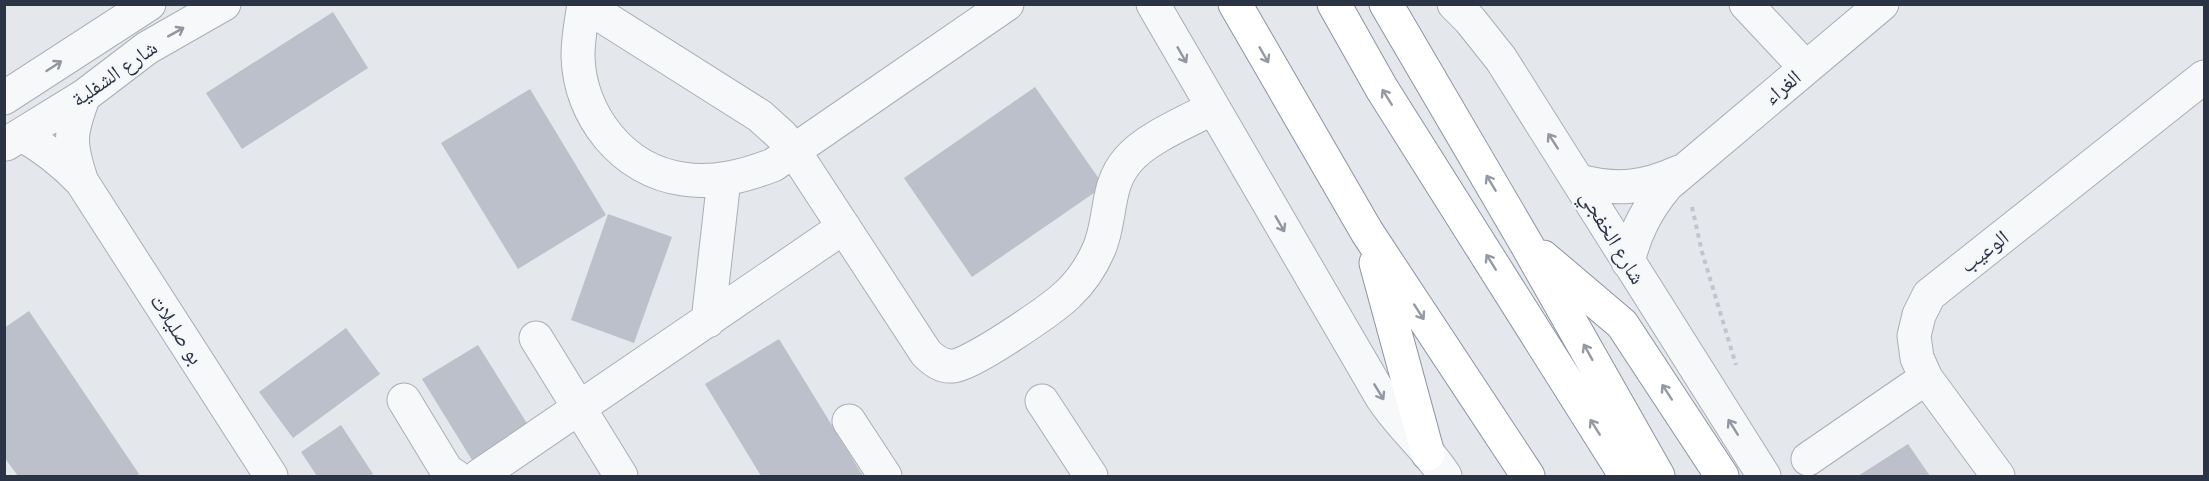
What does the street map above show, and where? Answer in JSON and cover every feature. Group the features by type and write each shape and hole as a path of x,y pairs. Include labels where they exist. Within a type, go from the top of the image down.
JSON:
{"highway":[{"path":"1235,4 1367,232 1527,477"},
{"path":"1334,4 1382,89 1626,477"},
{"path":"1386,4 1527,245 1658,477"},
{"path":"1367,232 1437,465"},
{"path":"1527,245 1622,324 1722,477"}],"street":[{"name":"شارع الشفلية","path":"4,98 149,4"},
{"name":"شارع الشفلية","path":"13,140 84,96 147,48 224,4"},
{"path":"1007,4 794,151 773,165 750,174 724,179 703,181 661,174 624,153 596,120 581,80 578,48 583,5 760,116 782,136 794,151 926,353 942,365 960,365 1051,310 1070,293 1087,272 1099,249 1105,231 1113,183 1120,170 1141,147 1213,108"},
{"path":"1153,4 1390,411 1437,465"},
{"name":"شارع الخفجي","path":"1454,4 1501,59 1764,477"},
{"path":"1746,4 1805,68"},
{"name":"الغراء","path":"1628,262 1633,241 1653,202 1667,185 1882,4"},
{"name":"الوعيب","path":"1998,477 1926,378 1917,358 1914,336 1919,315 1929,295 2205,77"},
{"name":"بو صليلات","path":"82,182 72,154 73,124 84,96"},
{"name":"بو صليلات","path":"13,140 58,158 82,182 271,477"},
{"name":"الغراء","path":"1579,181 1621,188 1643,186 1684,171"},
{"path":"708,321 724,179"},
{"path":"479,477 844,227"},
{"path":"536,338 621,477"},
{"path":"1808,459 1926,378"},
{"path":"404,400 447,471 455,477"},
{"path":"1042,401 1091,477"},
{"path":"849,421 885,477"}],"building":[{"path":"333,12 368,68 242,149 206,93"},
{"path":"1035,87 1104,186 972,277 904,178"},
{"path":"530,89 606,215 518,269 441,143"},
{"path":"608,214 672,237 634,343 571,320"},
{"path":"29,311 139,474 136,476 18,476 4,457 4,328"},
{"path":"346,328 380,374 293,438 259,392"},
{"path":"779,339 863,476 761,476 705,384"},
{"path":"478,345 528,425 472,460 422,379"},
{"path":"341,425 373,474 370,476 317,476 301,452"},
{"path":"1908,444 1930,476 1858,476"}]}
